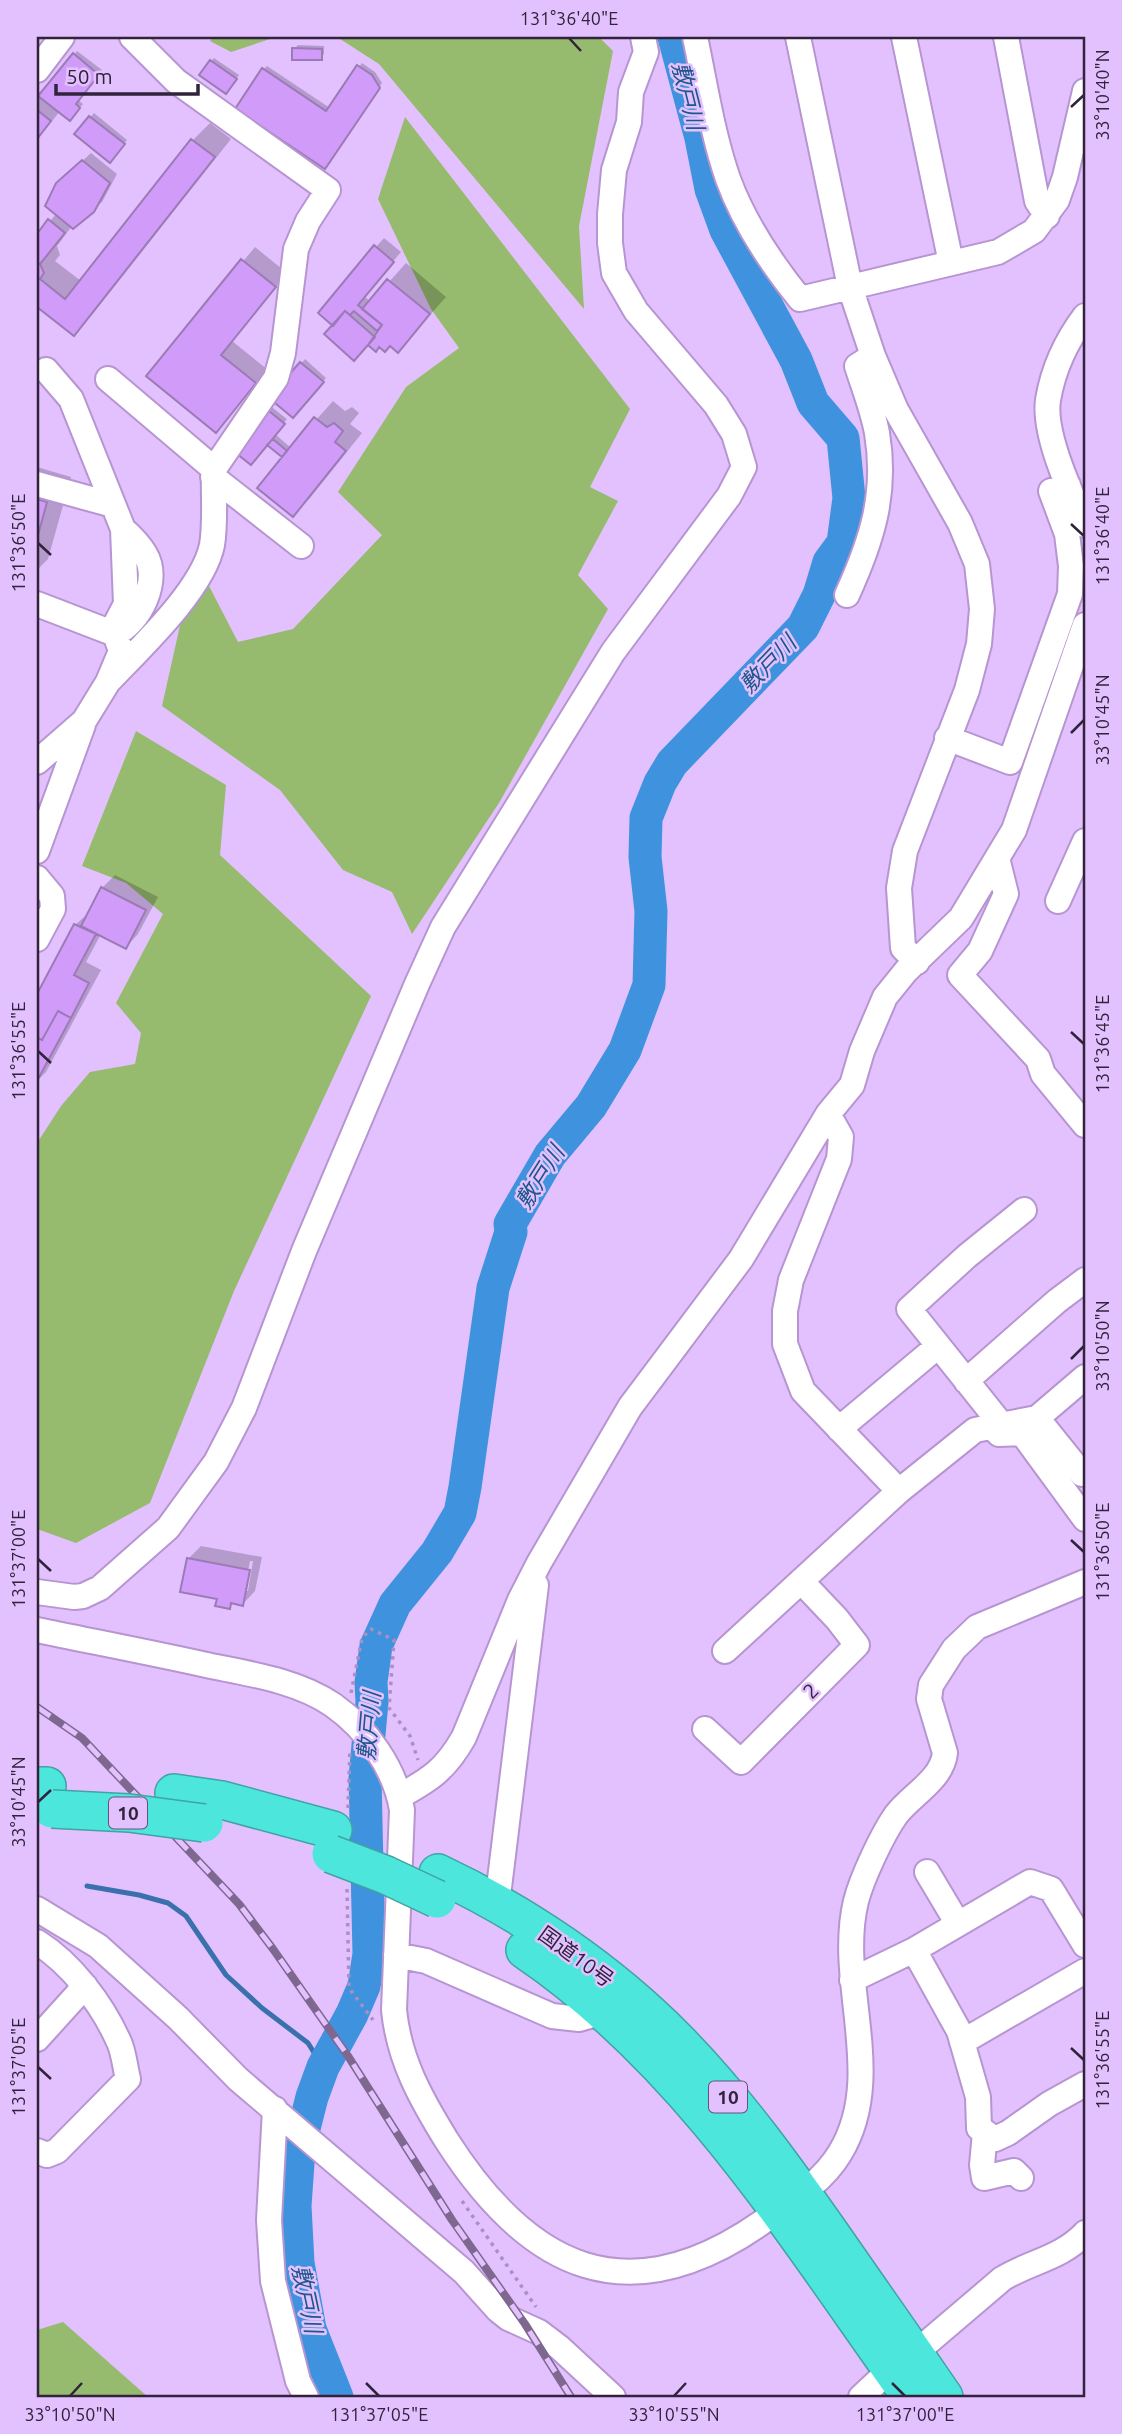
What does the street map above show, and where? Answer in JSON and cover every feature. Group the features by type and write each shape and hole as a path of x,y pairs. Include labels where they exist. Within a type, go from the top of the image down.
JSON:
{"highway":[{"name":"国道10号","path":"43,1797 123,1788 222,1800 332,1842 386,1875 438,1886 497,1904 560,1944 612,1982 674,2037 745,2117 790,2202 905,2373 944,2397"},
{"name":"国道10号","path":"43,1797 129,1813 332,1842"},
{"name":"国道10号","path":"438,1886 552,1969 603,2011 653,2059 790,2202"}],"street":[{"path":"37,70 62,37"},
{"path":"108,682 178,605 204,569 212,544 213,473 276,377 283,353 296,249 308,221 328,190 176,80 132,37"},
{"path":"37,1591 74,1597 100,1588 168,1528 216,1462 244,1408 304,1251 443,927 613,652 729,496 744,467 734,434 716,405 636,311 614,274 610,224 614,170 629,122 631,92 646,52 643,37"},
{"path":"695,37 728,180 769,261 800,299 998,252 1034,231 1057,200 1085,91"},
{"path":"799,37 850,287 873,356 896,410 960,523 977,564 982,609 979,644 967,690 905,851 899,888 902,948 917,962"},
{"path":"904,37 951,263"},
{"path":"1006,37 1037,201 1047,216"},
{"path":"1085,316 1059,363 1047,402 1052,438 1085,525"},
{"path":"847,595 863,559 877,516 880,470 877,432 857,366 873,356"},
{"path":"37,851 85,721 108,682 121,650 114,627 126,604 123,529 71,399 40,368"},
{"path":"108,379 213,473 302,547"},
{"path":"37,484 113,505"},
{"path":"947,738 1010,762 1070,594 1071,566 1067,534 1051,491 1068,485"},
{"path":"37,604 115,634"},
{"path":"400,1796 426,1782 442,1769 464,1737 516,1610 539,1563 640,1391 741,1259 828,1114 852,1085 862,1051 885,997 906,971 961,918 1014,830 1078,669 1085,625"},
{"path":"37,762 85,721"},
{"path":"1058,901 1085,841"},
{"path":"997,858 1006,894 980,951 960,975 1038,1059 1043,1074 1085,1125"},
{"path":"37,878 52,896 53,909 37,939"},
{"path":"828,1114 841,1137 839,1159 791,1280 785,1311 785,1344 803,1391 899,1491"},
{"path":"1024,1210 967,1256 909,1309 966,1381 996,1425 999,1434 1022,1433 1085,1519"},
{"path":"966,1381 1057,1301 1085,1280"},
{"path":"839,1429 938,1346"},
{"path":"725,1651 899,1491 975,1430 1037,1418 1085,1377"},
{"path":"1037,1418 1082,1474 1085,1472"},
{"path":"497,1904 539,1563"},
{"name":"2","path":"705,1729 741,1762 857,1645 801,1581"},
{"path":"37,1630 265,1677 332,1704 359,1728 381,1755 400,1796 402,1826 394,2010 396,2033 415,2089 455,2153 488,2197 527,2235 554,2254 596,2269 633,2273 682,2263 740,2238 790,2202 825,2172 840,2153 855,2113 860,2064 859,2020 852,1980 851,1933 856,1901 897,1814 938,1772 944,1760 945,1754 929,1699 931,1685 954,1649 977,1627 1085,1582"},
{"path":"927,1872 958,1924"},
{"path":"852,1980 914,1950 1030,1882 1051,1889 1085,1945"},
{"path":"37,1909 98,1946 178,2018 238,2079 464,2272 498,2310 508,2318 539,2332 560,2347 613,2397"},
{"path":"37,1942 62,1962 85,1986 120,2044 128,2078 57,2151 47,2155 37,2151"},
{"path":"914,1950 953,2019 962,2042 978,2097 979,2128 995,2139 1085,2084"},
{"path":"396,1955 426,1961 552,2016 579,2019 603,2011"},
{"path":"962,2042 1085,1971"},
{"path":"37,2039 85,1986"},
{"path":"280,2114 269,2221 273,2281 298,2381 306,2397"},
{"path":"985,2132 982,2165 985,2178 1014,2171 1021,2178"},
{"path":"862,2397 905,2373 1002,2279 1054,2256 1085,2233"}],"path":[{"path":"351,1687 362,1638 370,1629 394,1640 389,1709 410,1736 426,1782"},
{"path":"349,1988 375,2023"}],"green space":[{"path":"213,37 276,37 231,52 210,41"},
{"path":"337,37 599,37 613,51 579,226 584,309 379,64"},
{"path":"405,117 630,409 590,487 618,501 578,575 608,609 499,803 412,934 392,892 343,870 280,790 162,706 183,612 208,584 238,642 293,629 382,535 338,492 406,387 459,348 431,309 378,199"},
{"path":"136,731 226,785 220,855 371,996 234,1291 150,1503 76,1543 37,1529 37,1143 61,1106 90,1072 135,1064 141,1033 116,1003 163,914 126,883 82,866"},
{"path":"63,2322 148,2397 37,2397 37,2330"}],"building":[{"path":"292,48 322,49 322,60 292,60"},
{"path":"73,53 99,75 76,104 80,108 70,121 38,96"},
{"path":"210,60 237,79 226,94 199,75"},
{"path":"357,65 372,75 380,88 325,169 235,109 262,68 326,111"},
{"path":"37,110 51,121 37,139"},
{"path":"89,116 125,144 110,163 74,134"},
{"path":"191,139 215,157 74,336 37,307 37,234 48,219 65,233 40,264 44,273 40,279 65,299"},
{"path":"82,160 110,183 94,212 73,229 45,206 56,183"},
{"path":"374,245 394,262 358,305 382,325 377,331 354,311 350,315 345,311 333,326 318,313"},
{"path":"241,259 276,287 221,355 256,383 216,433 146,376"},
{"path":"387,279 430,314 398,353 390,346 385,352 379,347 376,352 368,345 382,325 362,309"},
{"path":"345,311 375,337 354,361 324,334"},
{"path":"300,362 324,382 293,418 269,398"},
{"path":"264,407 285,424 251,465 231,449"},
{"path":"314,417 327,427 334,423 343,431 335,442 346,451 293,517 257,488"},
{"path":"273,439 287,451 282,457 267,445"},
{"path":"37,499 47,502 37,539"},
{"path":"101,887 146,910 126,949 81,926"},
{"path":"74,924 96,934 74,975 89,983 71,1018 58,1011 42,1040 37,1037 37,994"},
{"path":"58,1011 71,1018 37,1081 37,1037 42,1040"},
{"path":"187,1558 250,1570 243,1606 231,1603 230,1609 215,1606 217,1599 180,1592"}],"waterway":[{"name":"敷戸川","path":"337,2397 310,2329 298,2263 295,2206 299,2148 312,2097 323,2067 364,1986 369,1954 365,1778 376,1646 395,1604 437,1552 460,1513 493,1288 511,1232 510,1224 550,1155 591,1106 625,1050 649,985 651,911 645,857 646,818 660,783 672,763 803,627 819,595 829,562 843,543 849,498 843,438 813,403 796,360 726,230 711,189 701,138 674,37"},
{"path":"87,1886 168,1903 186,1916 226,1975 262,2008 308,2043 323,2067"}],"railway":[{"path":"37,1707 82,1738 239,1904 348,2056 452,2220 525,2324 571,2397"}]}
